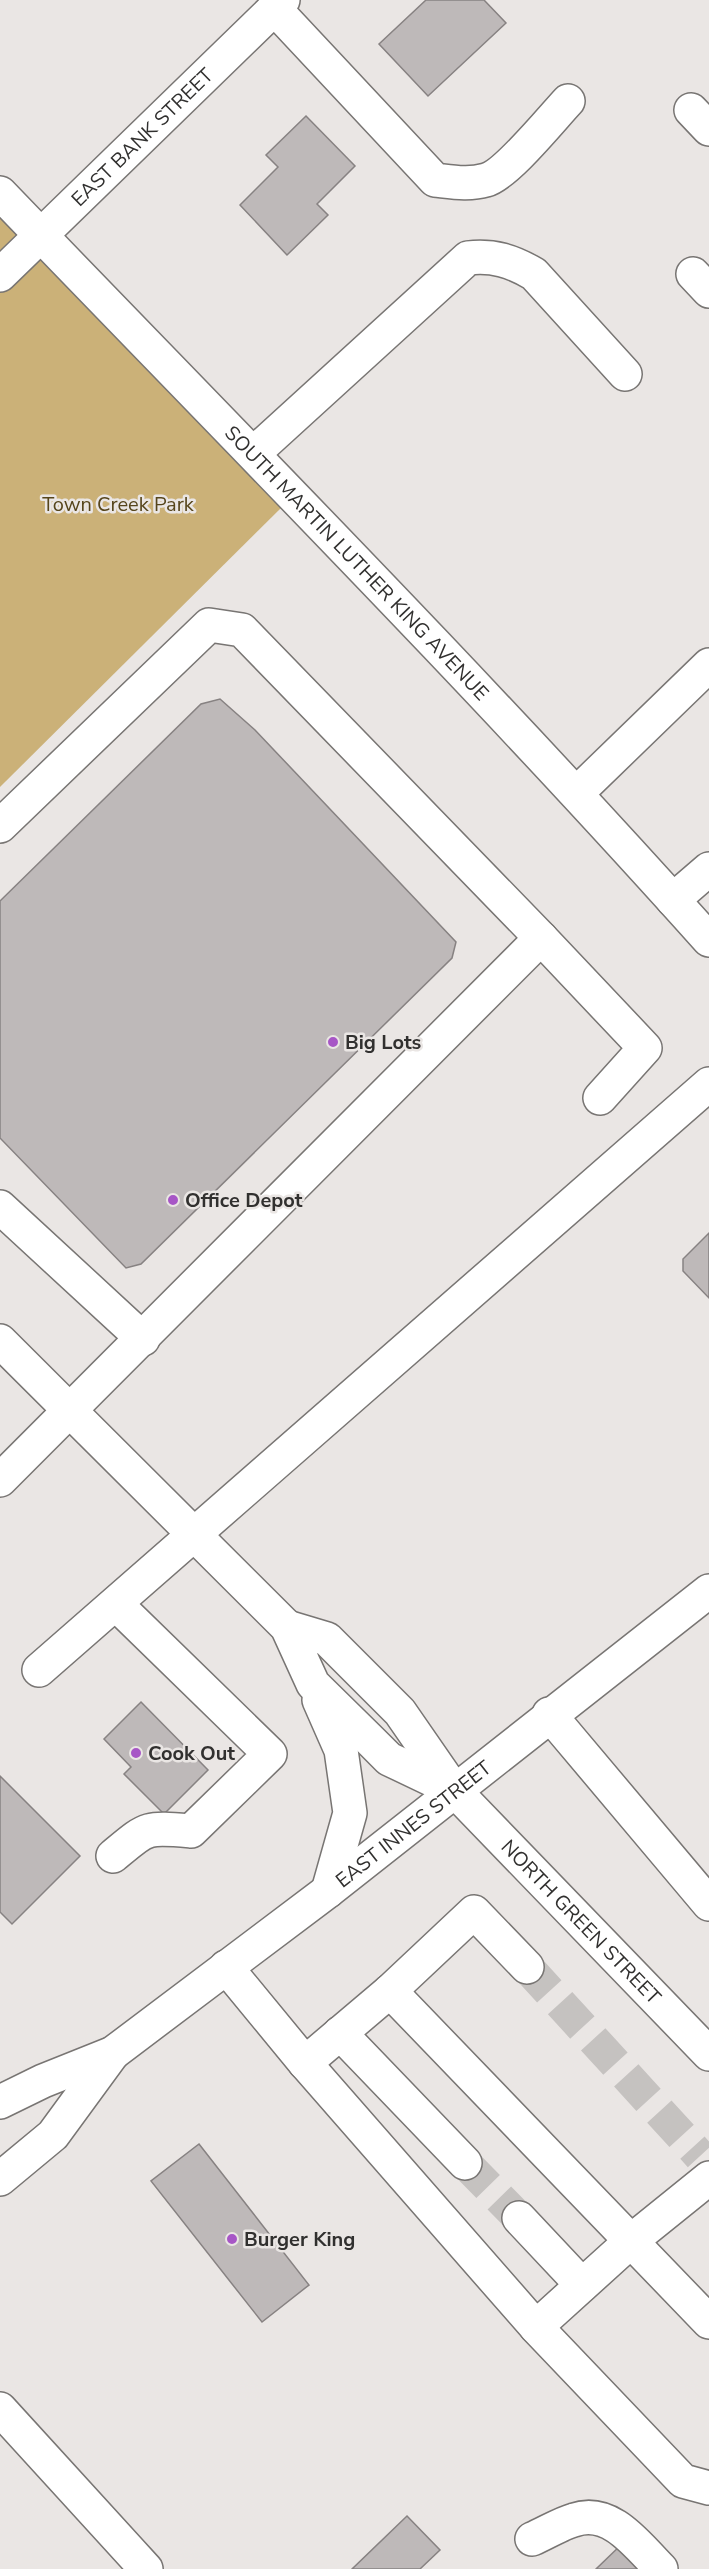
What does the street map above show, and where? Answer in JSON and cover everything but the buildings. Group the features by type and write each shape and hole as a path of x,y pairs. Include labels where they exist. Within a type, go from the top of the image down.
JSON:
{"street":[{"path":"278,4 435,180 464,184 489,180 510,163 568,101"},
{"name":"EAST BANK STREET","path":"0,275 278,4"},
{"name":"SOUTH MARTIN LUTHER KING AVENUE","path":"0,193 254,453 577,793 709,940"},
{"path":"254,453 468,258 498,258 534,274 625,374"},
{"path":"0,826 209,625 242,630 645,1048 600,1098"},
{"path":"577,793 709,665"},
{"path":"674,900 709,869"},
{"path":"0,1480 541,938"},
{"path":"39,1671 658,1129 708,1100"},
{"path":"0,1207 142,1339"},
{"path":"0,1341 286,1627 341,1750 350,1812 328,1891"},
{"name":"EAST INNES STREET","path":"0,2102 43,2081 113,2053 328,1891 549,1714 709,1590"},
{"path":"113,1856 142,1831 156,1828 191,1831 270,1754 116,1604"},
{"path":"286,1627 327,1639 405,1717 454,1790"},
{"path":"313,1684 389,1759 454,1790"},
{"path":"549,1714 709,1904"},
{"name":"NORTH GREEN STREET","path":"454,1790 705,2040"},
{"path":"305,2063 390,1991 474,1912 527,1967"},
{"path":"226,1967 305,2063 536,2327 683,2481 709,2488"},
{"path":"390,1991 709,2322"},
{"path":"340,2033 465,2163"},
{"name":"EAST INNES STREET","path":"0,2179 53,2135 113,2053"},
{"path":"536,2327 631,2241 706,2167"},
{"path":"519,2218 582,2285"},
{"path":"0,2409 146,2569"},
{"path":"532,2539 575,2519 593,2517 608,2521 626,2533 661,2569"}],"green space":[{"name":"Town Creek Park","path":"0,206 282,507 0,787"}],"tunnel":[{"path":"527,1967 700,2156"},
{"path":"465,2163 519,2218"}],"place":[{"name":"Big Lots","path":"333,1042"},
{"name":"Office Depot","path":"173,1200"},
{"name":"Cook Out","path":"136,1753"},
{"name":"Burger King","path":"232,2239"}]}
